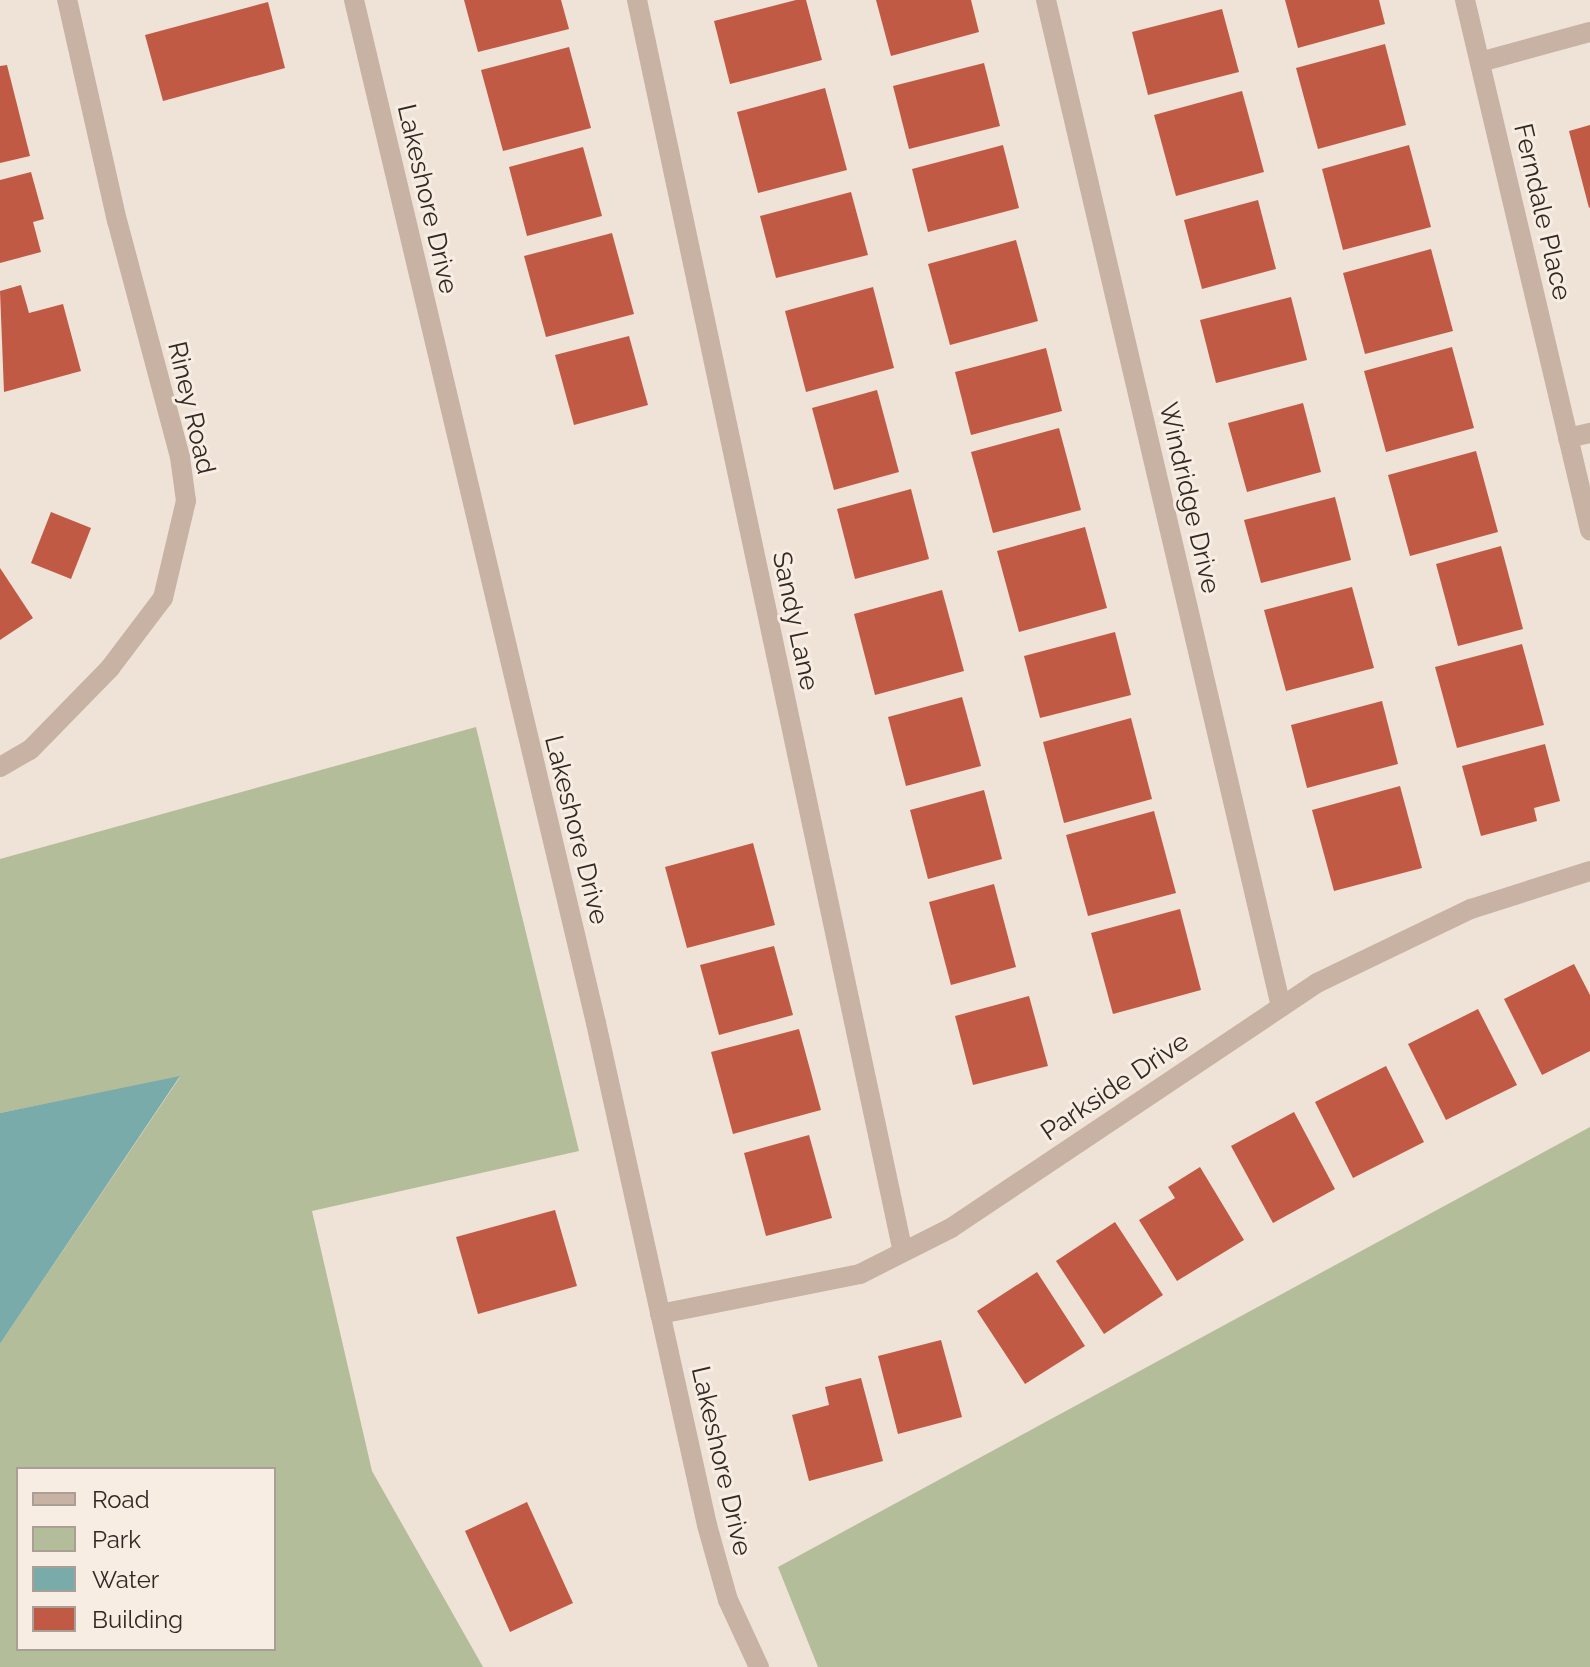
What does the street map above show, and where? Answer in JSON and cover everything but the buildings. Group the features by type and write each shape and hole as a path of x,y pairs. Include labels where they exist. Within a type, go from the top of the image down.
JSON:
{"street":[{"name":"Riney Road","path":"0,767 30,750 110,668 163,598 186,501 180,457 117,221 67,0"},
{"name":"Lakeshore Drive","path":"354,0 728,1600 759,1667"},
{"name":"Sandy Lane","path":"637,0 903,1252"},
{"name":"Windridge Drive","path":"1046,0 1281,1007"},
{"name":"Ferndale Place","path":"1465,0 1590,530"},
{"path":"1480,62 1590,32"},
{"path":"1568,438 1590,433"},
{"name":"Parkside Drive","path":"660,1314 860,1274 951,1228 1317,983 1471,909 1590,871"}],"green space":[{"path":"476,727 579,1151 312,1211 372,1471 483,1667 0,1667 0,1344 180,1077 0,1113 0,859"},
{"path":"1590,1127 1590,1667 818,1667 778,1567"}],"water":[{"path":"180,1076 0,1344 0,1113"}]}
